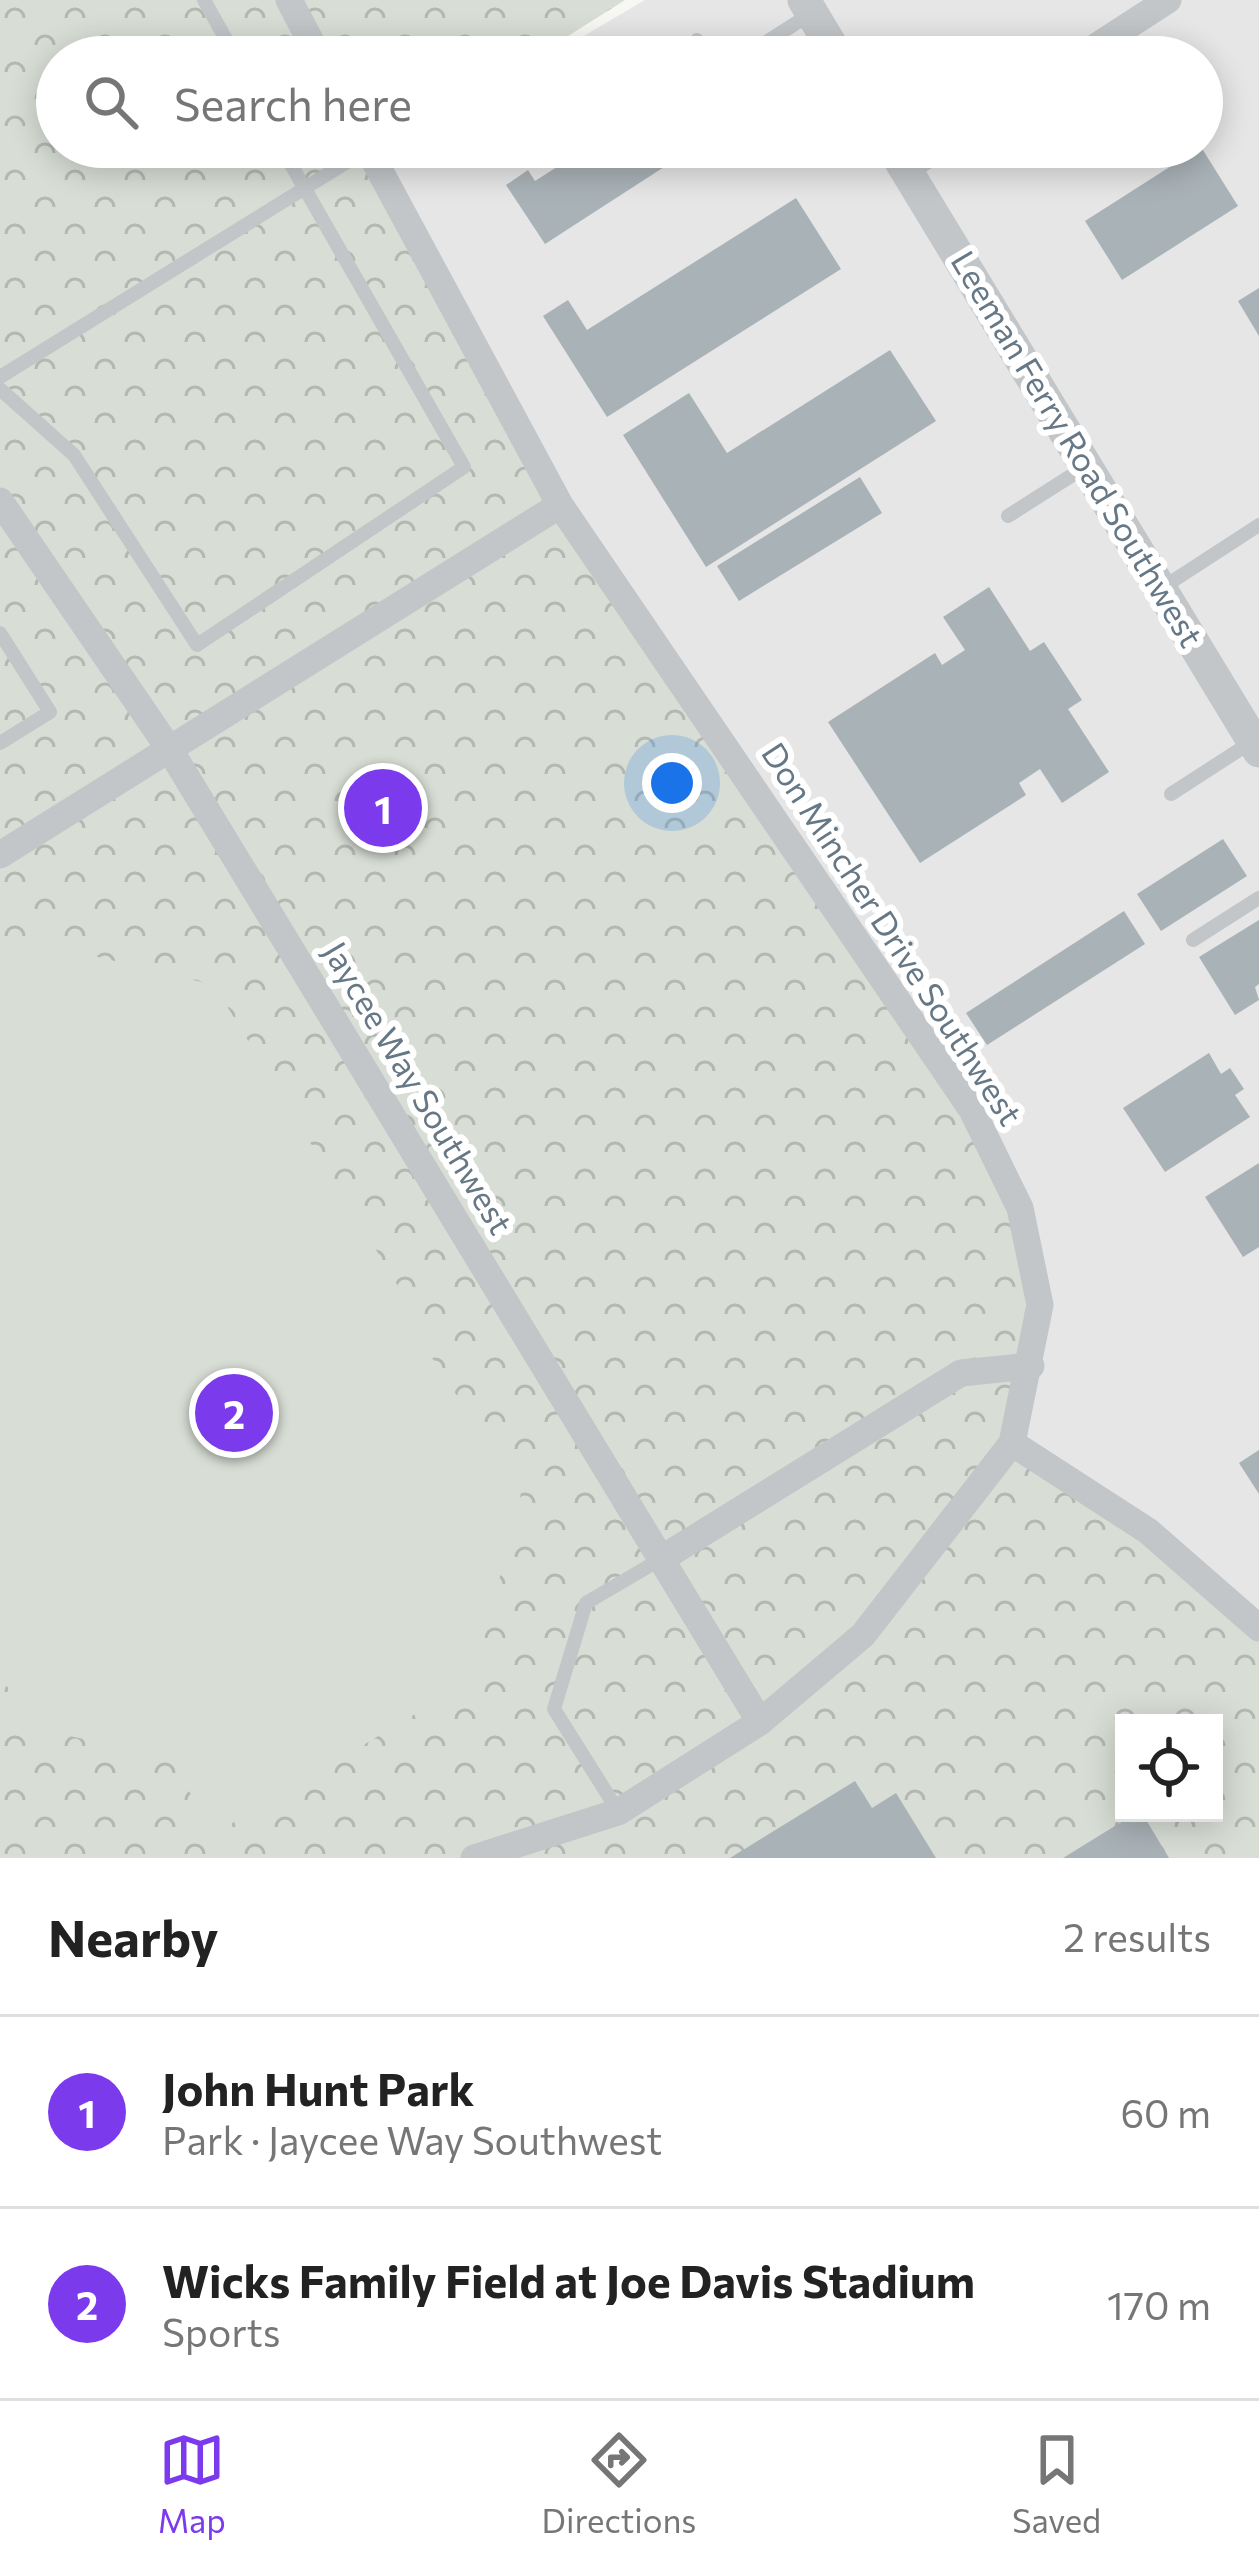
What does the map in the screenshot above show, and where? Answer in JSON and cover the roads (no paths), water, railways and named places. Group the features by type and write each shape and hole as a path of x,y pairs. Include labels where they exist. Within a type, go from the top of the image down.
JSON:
{"street":[{"path":"290,0 309,36"},
{"path":"1112,36 1168,0"},
{"path":"808,7 825,36"},
{"name":"Don Mincher Drive Southwest","path":"378,168 560,506 972,1110 1020,1208 1040,1305 1012,1443 863,1634 760,1722 618,1812 474,1858"},
{"name":"Leeman Ferry Road Southwest","path":"905,168 1256,746"},
{"name":"Jaycee Way Southwest","path":"0,501 170,750 760,1722"},
{"path":"0,855 560,506"},
{"path":"661,1558 961,1373 1031,1366"},
{"path":"1012,1443 1148,1531 1259,1628"}],"lane":[{"path":"204,0 224,36"},
{"path":"770,36 808,7"},
{"path":"0,388 74,455 197,645 464,467 292,168"},
{"path":"0,377 335,168"},
{"path":"1008,516 1088,466"},
{"path":"1162,588 1259,525"},
{"path":"0,633 50,712 0,742"},
{"path":"1171,794 1256,746"},
{"path":"1193,940 1259,898"},
{"path":"618,1812 554,1709 586,1603 661,1558"}],"place":[{"name":"John Hunt Park","path":"383,808"},
{"name":"Wicks Family Field at Joe Davis Stadium","path":"234,1413"}]}
